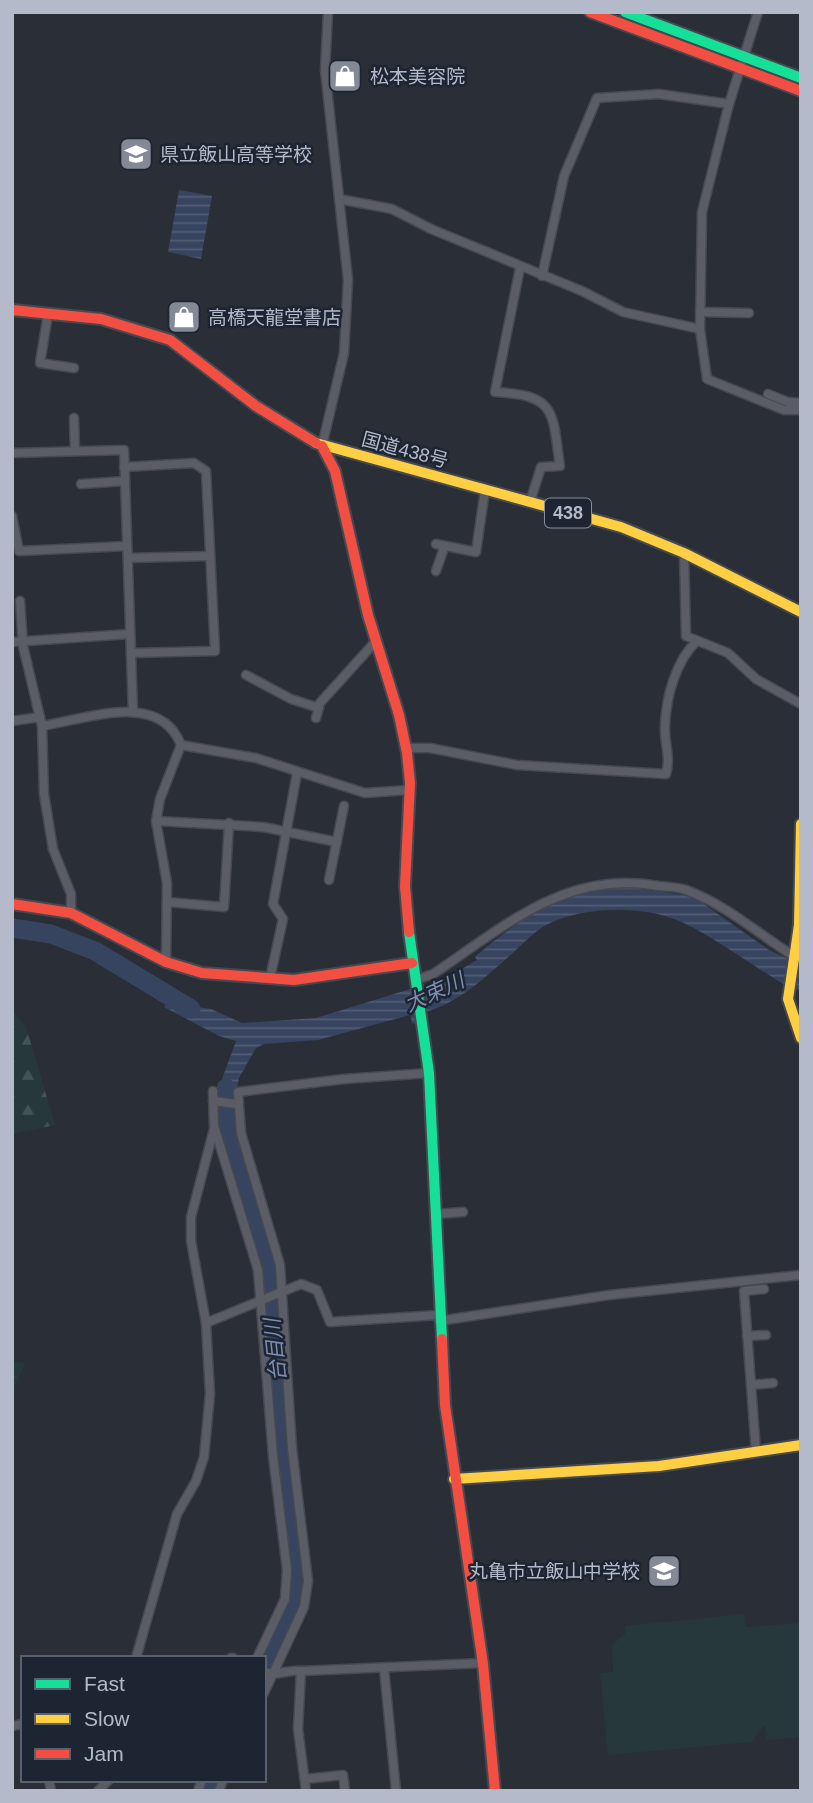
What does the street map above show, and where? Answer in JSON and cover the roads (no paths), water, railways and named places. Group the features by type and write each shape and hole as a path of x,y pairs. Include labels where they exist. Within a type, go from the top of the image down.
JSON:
{"main road":[{"path":"590,12 743,63 801,78"},
{"path":"625,12 801,91"},
{"name":"国道438号","path":"12,310 101,319 170,340 282,425 322,446 621,527 684,553 801,612"},
{"path":"322,446 335,471 376,640 407,748 409,790 405,886 412,964 429,1073 439,1318 454,1479 483,1663 495,1791"},
{"path":"801,824 799,925 788,999 791,1015 801,1038"},
{"path":"12,904 71,913 166,962 202,973 270,978 321,978 412,964"},
{"path":"454,1479 589,1473 801,1446"}],"street":[{"path":"322,446 341,364 348,314 348,280 326,70 328,12"},
{"path":"758,12 729,104 702,212 700,329 706,379 784,410 801,410"},
{"path":"542,276 564,176 597,99 659,94 729,104"},
{"path":"339,199 392,209 520,268 640,318 700,329"},
{"path":"520,268 495,392 544,402 551,411 560,466 541,467 530,502"},
{"path":"700,312 750,313"},
{"path":"48,314 40,363 74,368"},
{"path":"768,394 788,402 801,403"},
{"path":"74,418 75,451"},
{"path":"12,453 124,450 133,712"},
{"path":"124,467 194,463 206,471 215,651 131,653"},
{"path":"81,484 125,481"},
{"path":"436,571 440,546 476,552 485,490"},
{"path":"12,516 19,551 127,546"},
{"path":"684,553 686,636 728,653 756,679 801,704"},
{"path":"128,558 210,555"},
{"path":"20,601 23,641 41,722 44,794 53,849 71,894 71,913"},
{"path":"12,642 130,634"},
{"path":"316,718 320,703 376,640"},
{"path":"407,748 430,748 517,765 666,774 669,762 665,726 676,673 686,651 698,641"},
{"path":"246,675 290,699 319,708"},
{"path":"12,721 41,722 149,712 174,729 181,745 160,799 156,821 167,883 166,962"},
{"path":"181,745 256,758 365,793 409,790"},
{"path":"270,978 283,919 273,904 297,773"},
{"path":"329,880 344,806"},
{"path":"156,821 229,823 337,842"},
{"path":"167,902 224,907 229,823"},
{"path":"416,984 542,902 572,890 612,882 684,889 716,904 794,960"},
{"path":"268,1674 304,1607 308,1581 292,1448 280,1265 241,1133 236,1104 238,1092 344,1079 429,1073"},
{"path":"137,1656 177,1514 196,1481 204,1457 210,1394 206,1323 191,1241 191,1217 214,1126 213,1091"},
{"path":"215,1101 236,1104"},
{"path":"214,1126 254,1255 288,1585 285,1599 258,1656"},
{"path":"436,1214 463,1212"},
{"path":"206,1323 301,1284 313,1286 330,1322 439,1318 608,1295 801,1275"},
{"path":"756,1452 744,1291 764,1289"},
{"path":"747,1336 766,1335"},
{"path":"751,1385 773,1383"},
{"path":"268,1674 289,1669 301,1671 483,1663"},
{"path":"384,1668 396,1791"},
{"path":"301,1671 298,1729 306,1791"},
{"path":"304,1779 343,1774 345,1791"}],"water":[{"path":"179,190 212,196 201,259 168,252"},
{"path":"620,886 684,895 701,902 769,950 801,965 801,991 783,984 716,941 677,920 629,910 577,914 541,928 485,977 452,1001 415,1014 416,1024 412,1023 410,1015 318,1040 264,1044 256,1048 239,1078 232,1112 217,1112 218,1090 236,1041 219,1036 164,1007 175,991 197,1002 197,1007 211,1009 242,1023 316,1018 410,989 431,987 477,960 475,957 491,943 542,909 579,894"}],"waterway":[{"name":"大束川","path":"12,928 51,934 95,951 191,1009"},
{"name":"台目川","path":"226,1088 226,1118 267,1262 297,1569 295,1600 266,1664"},
{"name":"台目川","path":"208,1791 211,1782"}],"place":[{"name":"松本美容院","path":"345,76"},
{"name":"県立飯山高等学校","path":"136,154"},
{"name":"高橋天龍堂書店","path":"184,317"},
{"name":"丸亀市立飯山中学校","path":"664,1571"}]}
